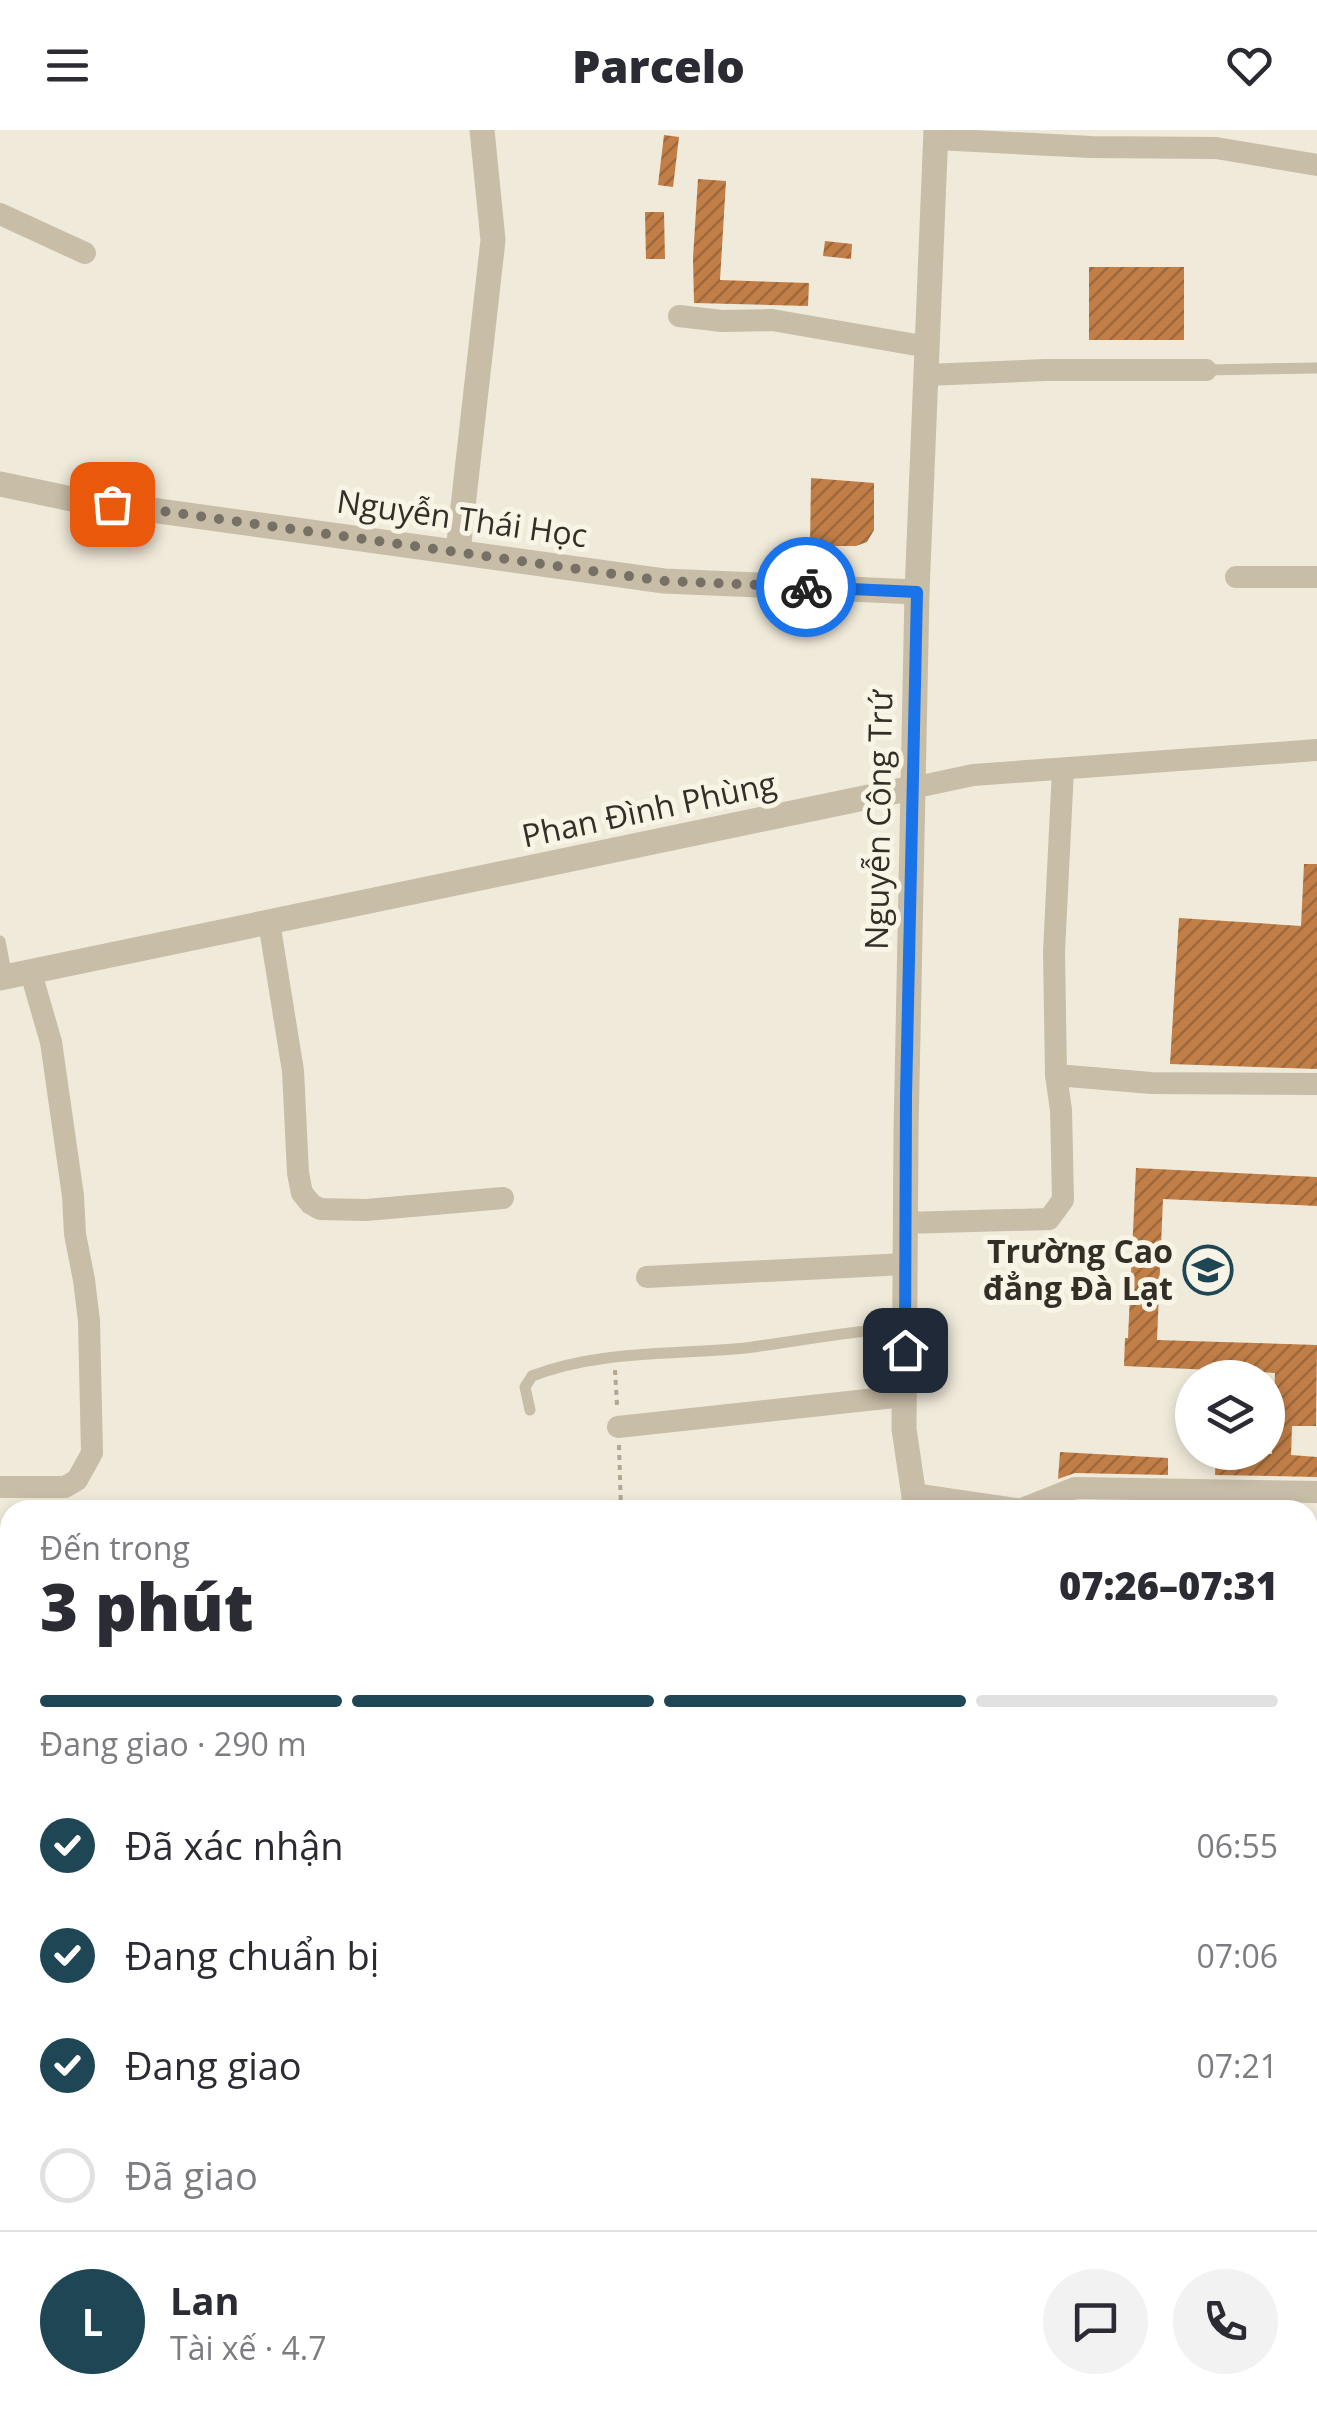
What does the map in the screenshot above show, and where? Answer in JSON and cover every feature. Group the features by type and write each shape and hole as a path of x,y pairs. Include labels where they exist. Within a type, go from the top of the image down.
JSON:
{"street":[{"path":"458,551 493,240 482,130"},
{"path":"936,134 1091,147 1216,148 1317,165"},
{"name":"Nguyễn Công Trứ","path":"914,1500 904,1396 904,1223 917,592 936,134"},
{"path":"0,214 86,253"},
{"path":"679,316 722,321 772,320 928,347"},
{"path":"927,375 1206,370"},
{"name":"Nguyễn Thái Học","path":"0,484 72,499 664,581 917,592"},
{"path":"1236,577 1317,577"},
{"name":"Phan Đình Phùng","path":"13,976 973,775 1317,750"},
{"path":"904,1223 1049,1219 1063,1200 1054,952 1063,769"},
{"path":"270,922 293,1071 298,1172 302,1193 310,1204 320,1209 366,1210 503,1198"},
{"path":"0,1487 65,1487 77,1480 92,1453 89,1321 51,1042 13,976"},
{"path":"1056,1076 1151,1083 1317,1084"},
{"path":"647,1277 905,1264"},
{"path":"618,1427 904,1396"},
{"path":"1047,1500 1076,1488 1317,1492"}],"lane":[{"path":"1206,370 1317,368"},
{"path":"0,941 13,976"},
{"path":"530,1410 525,1387 532,1376 591,1359 748,1347 847,1331 905,1327"}],"building":[{"path":"664,135 679,137 673,187 658,185"},
{"path":"698,179 726,181 720,280 809,283 808,306 694,303"},
{"path":"645,212 664,212 665,259 646,259"},
{"path":"825,241 852,244 851,259 823,256"},
{"path":"1089,267 1184,267 1184,340 1089,340"},
{"path":"811,478 874,483 874,530 867,542 856,546 810,546"},
{"path":"1304,864 1317,864 1317,1069 1170,1064 1179,918 1301,926"},
{"path":"1136,1168 1317,1177 1317,1206 1163,1199 1157,1340 1317,1345 1316,1426 1292,1426 1291,1455 1317,1457 1317,1477 1215,1475 1215,1470 1285,1470 1285,1360 1175,1360 1175,1368 1124,1366"},
{"path":"1060,1452 1168,1458 1168,1475 1075,1473 1058,1479"}],"way so far":[{"path":"112,504 664,581 806,587"}],"place":[{"name":"Trường Cao đẳng Đà Lạt","path":"1208,1270"}],"route":[{"path":"806,587 917,592 906,1096 905,1350"}]}
